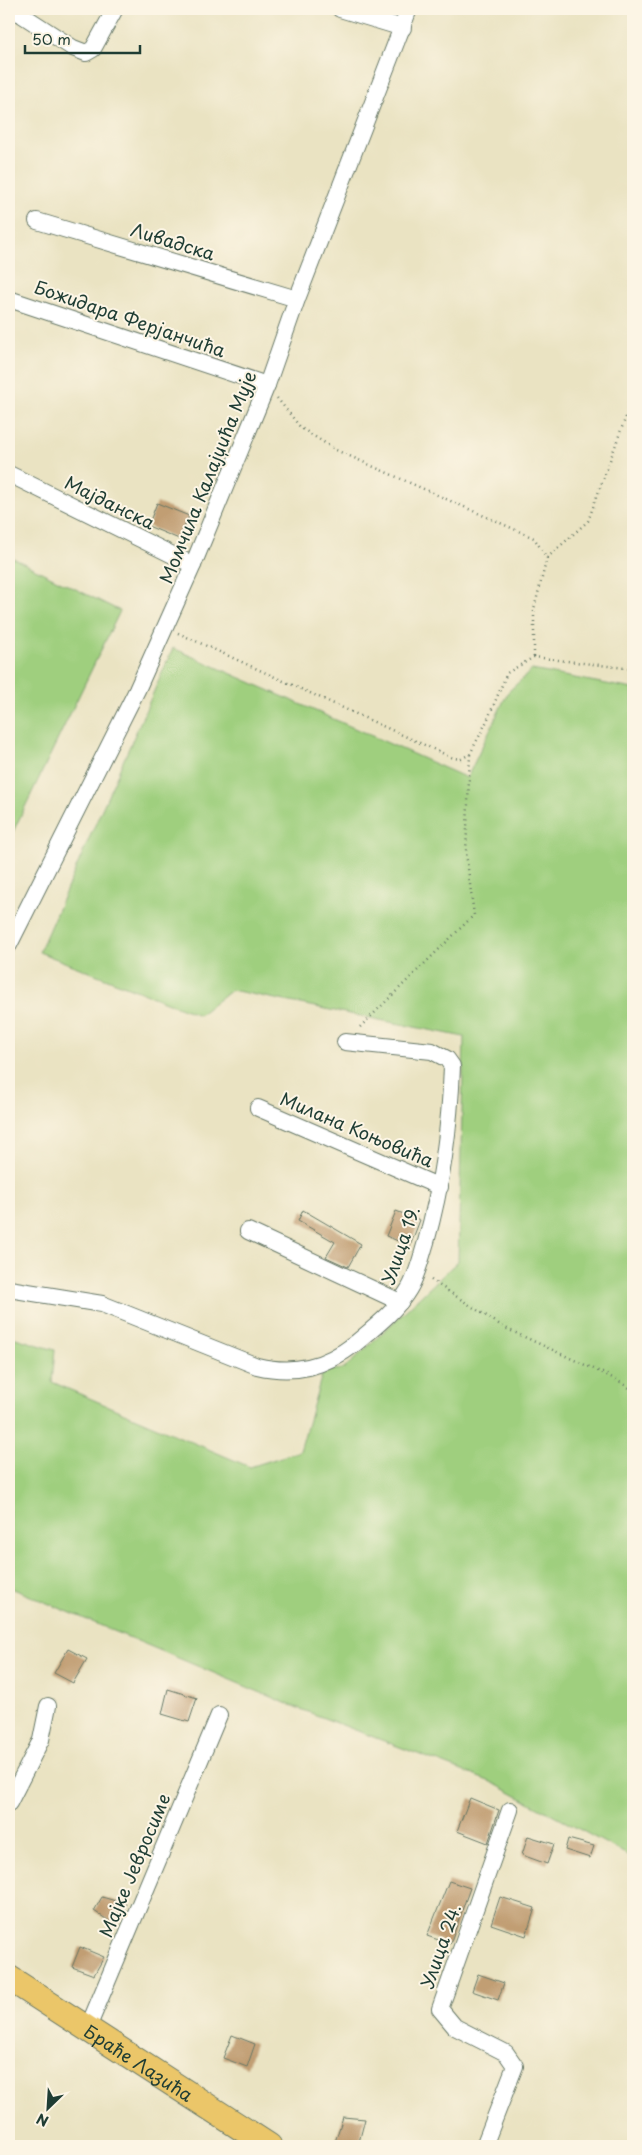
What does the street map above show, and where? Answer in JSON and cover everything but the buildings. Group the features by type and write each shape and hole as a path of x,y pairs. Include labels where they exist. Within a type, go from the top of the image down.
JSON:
{"main road":[{"name":"Браће Лазића","path":"9,1978 269,2146"}],"street":[{"path":"13,9 72,48 86,53 93,48 114,9"},
{"path":"340,9 403,28"},
{"name":"Момчила Калајџића Мује","path":"9,945 166,627 193,565 267,385 297,298 409,9"},
{"name":"Ливадска","path":"37,221 297,298"},
{"name":"Божидара Ферјанчића","path":"9,298 267,385"},
{"name":"Мајданска","path":"9,474 193,565"},
{"name":"Улица 19.","path":"9,1288 90,1300 257,1366 288,1370 310,1368 341,1354 374,1328 400,1302 410,1288 440,1187 452,1066 447,1059 432,1051 345,1042"},
{"name":"Милана Коњовића","path":"258,1108 440,1187"},
{"path":"248,1231 400,1302"},
{"path":"9,1804 41,1740 48,1706"},
{"name":"Мајке Јевросиме","path":"87,2030 218,1715"},
{"name":"Улица 24.","path":"484,2146 515,2066 506,2053 455,2027 440,2009 510,1810"}],"path":[{"path":"267,385 301,428 353,457 534,538 547,558"},
{"path":"534,657 534,609 547,558 588,521 633,397"},
{"path":"166,627 454,758 461,759 470,754"},
{"path":"345,1042 474,914 466,853 470,754 488,721 506,672 534,657 633,669"},
{"path":"416,1271 505,1328 610,1376 633,1390"}],"green space":[{"path":"9,556 120,611 9,840"},
{"path":"173,648 467,778 508,692 532,670 633,689 633,1858 491,1782 290,1705 9,1587 9,1336 55,1350 52,1382 250,1467 300,1451 323,1371 344,1369 458,1261 464,1037 231,990 199,1015 39,952"}]}
